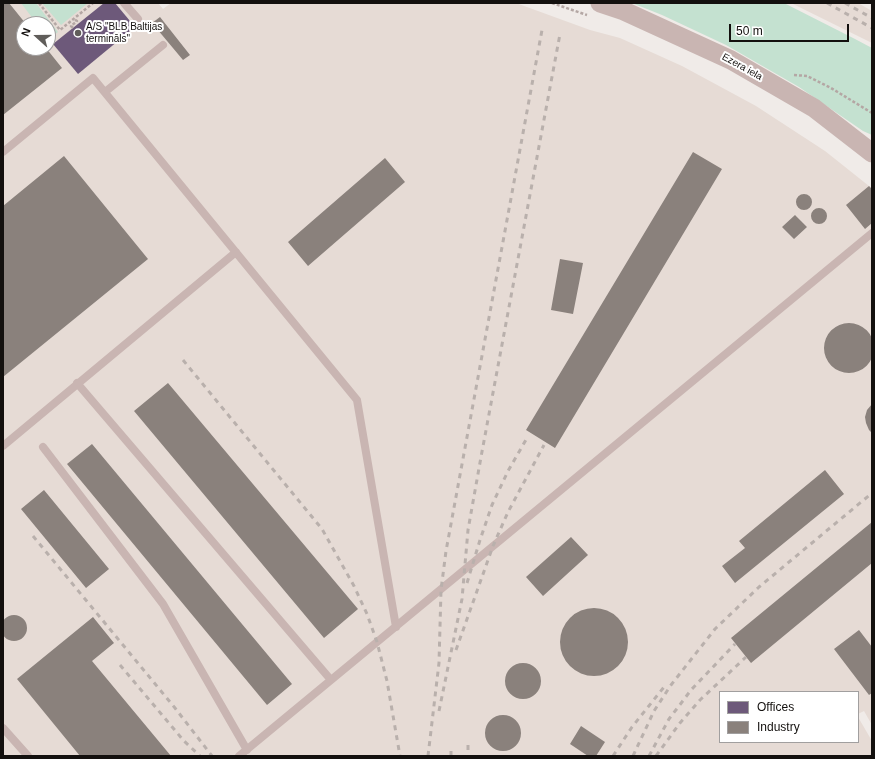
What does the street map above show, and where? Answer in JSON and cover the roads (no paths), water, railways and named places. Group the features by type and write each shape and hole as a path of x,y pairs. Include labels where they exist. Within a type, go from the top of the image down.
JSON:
{"street":[{"name":"Ezera iela","path":"596,10 624,11 731,60 814,108 872,153"}],"lane":[{"path":"124,3 138,19"},
{"path":"105,92 163,45"},
{"path":"3,152 93,78 105,92 357,400 396,627"},
{"path":"239,756 872,233"},
{"path":"3,446 236,252"},
{"path":"77,383 332,680"},
{"path":"43,447 163,604 247,750"},
{"path":"3,728 28,756"}],"railway":[{"path":"827,3 872,28"},
{"path":"845,3 872,18"},
{"path":"428,756 439,663 441,590 446,551 542,30"},
{"path":"439,711 462,599 468,530 481,457 560,34"},
{"path":"183,360 322,529 354,586 367,614 377,642 387,681 400,756"},
{"path":"467,583 492,505 508,471 527,438"},
{"path":"456,650 493,546 508,512 544,445"},
{"path":"633,756 654,711 671,685 715,629 759,587 872,493"},
{"path":"33,536 175,708 212,756"},
{"path":"649,756 669,719 691,690 735,644"},
{"path":"656,756 680,723 700,700 746,657"},
{"path":"120,665 184,741 200,756"},
{"path":"613,756 632,727 664,687"},
{"path":"468,745 468,756"},
{"path":"451,746 451,756"}],"place":[{"name":"A/S \"BLB Baltijas termināls\"","path":"78,33"}]}
